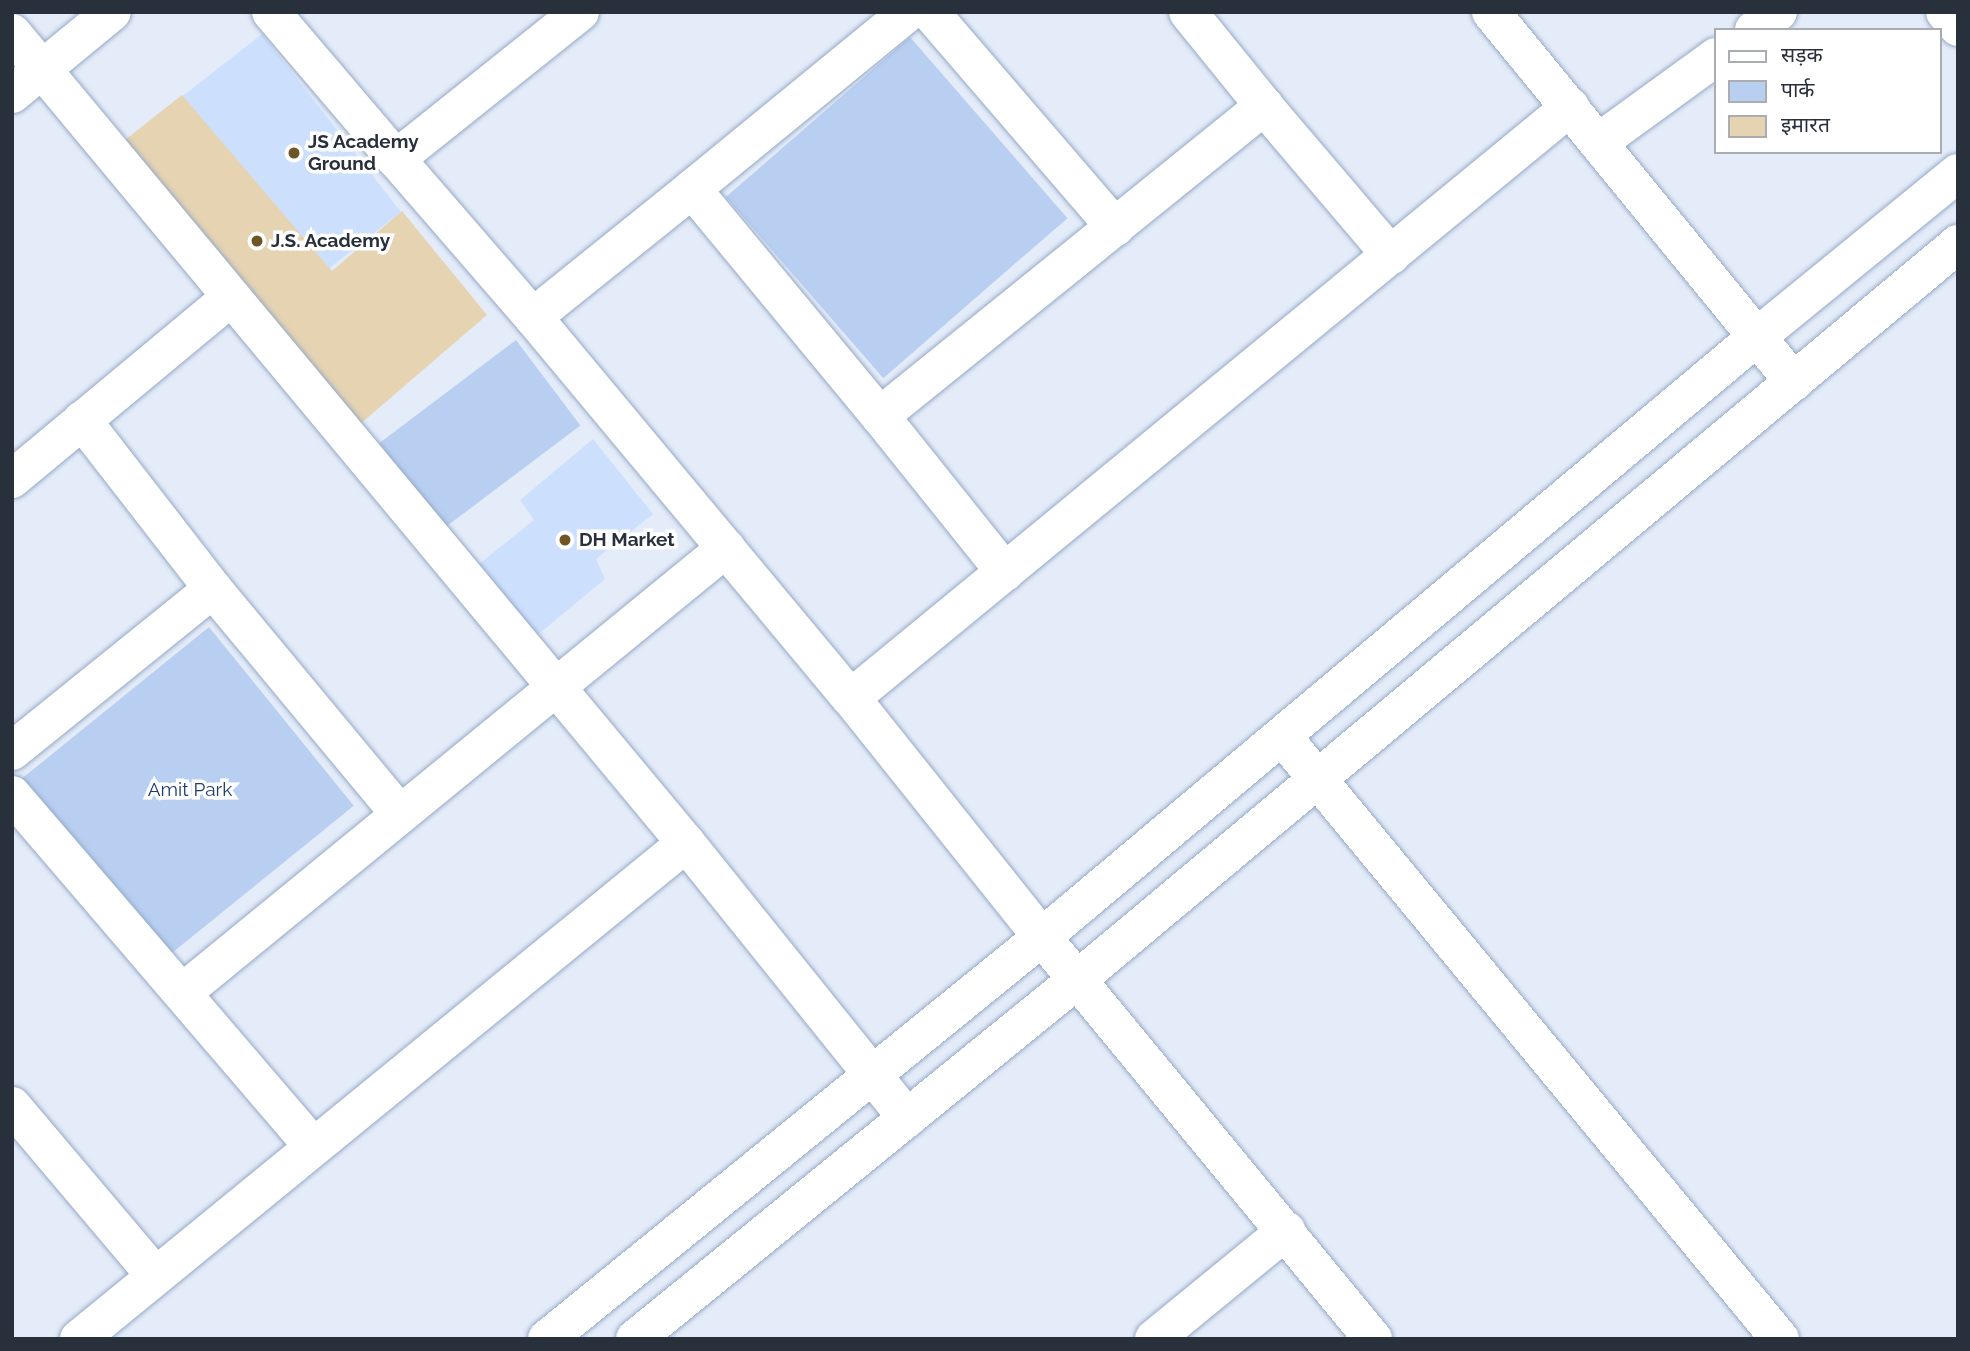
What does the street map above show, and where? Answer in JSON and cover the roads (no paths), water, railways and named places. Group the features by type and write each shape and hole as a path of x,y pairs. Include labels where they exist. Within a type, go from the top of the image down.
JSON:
{"street":[{"path":"12,94 112,12"},
{"path":"271,12 533,317 851,698 1042,937 1373,1339"},
{"path":"396,159 580,12"},
{"path":"533,317 908,12"},
{"path":"930,12 1115,227"},
{"path":"1188,12 1391,255"},
{"path":"1491,12 1794,382"},
{"path":"1757,28 1778,12"},
{"path":"1945,12 1958,27"},
{"path":"12,33 556,685 907,1118"},
{"path":"1599,142 1714,58"},
{"path":"880,416 1264,106"},
{"path":"851,698 1570,107"},
{"path":"547,1339 1042,937 1758,336 1958,173"},
{"path":"692,189 1005,572"},
{"path":"635,1339 1078,979 1958,244"},
{"path":"12,479 231,297"},
{"path":"82,421 214,589 400,814"},
{"path":"182,993 726,548"},
{"path":"12,751 214,589"},
{"path":"1282,736 1780,1339"},
{"path":"12,795 313,1146"},
{"path":"79,1339 686,843"},
{"path":"12,1106 155,1275"},
{"path":"1154,1339 1286,1231"}],"place":[{"name":"JS Academy Ground","path":"294,153"},
{"name":"J.S. Academy","path":"257,241"},
{"name":"DH Market","path":"565,540"}],"park label":[{"name":"Amit Park","path":"190,790"}]}
